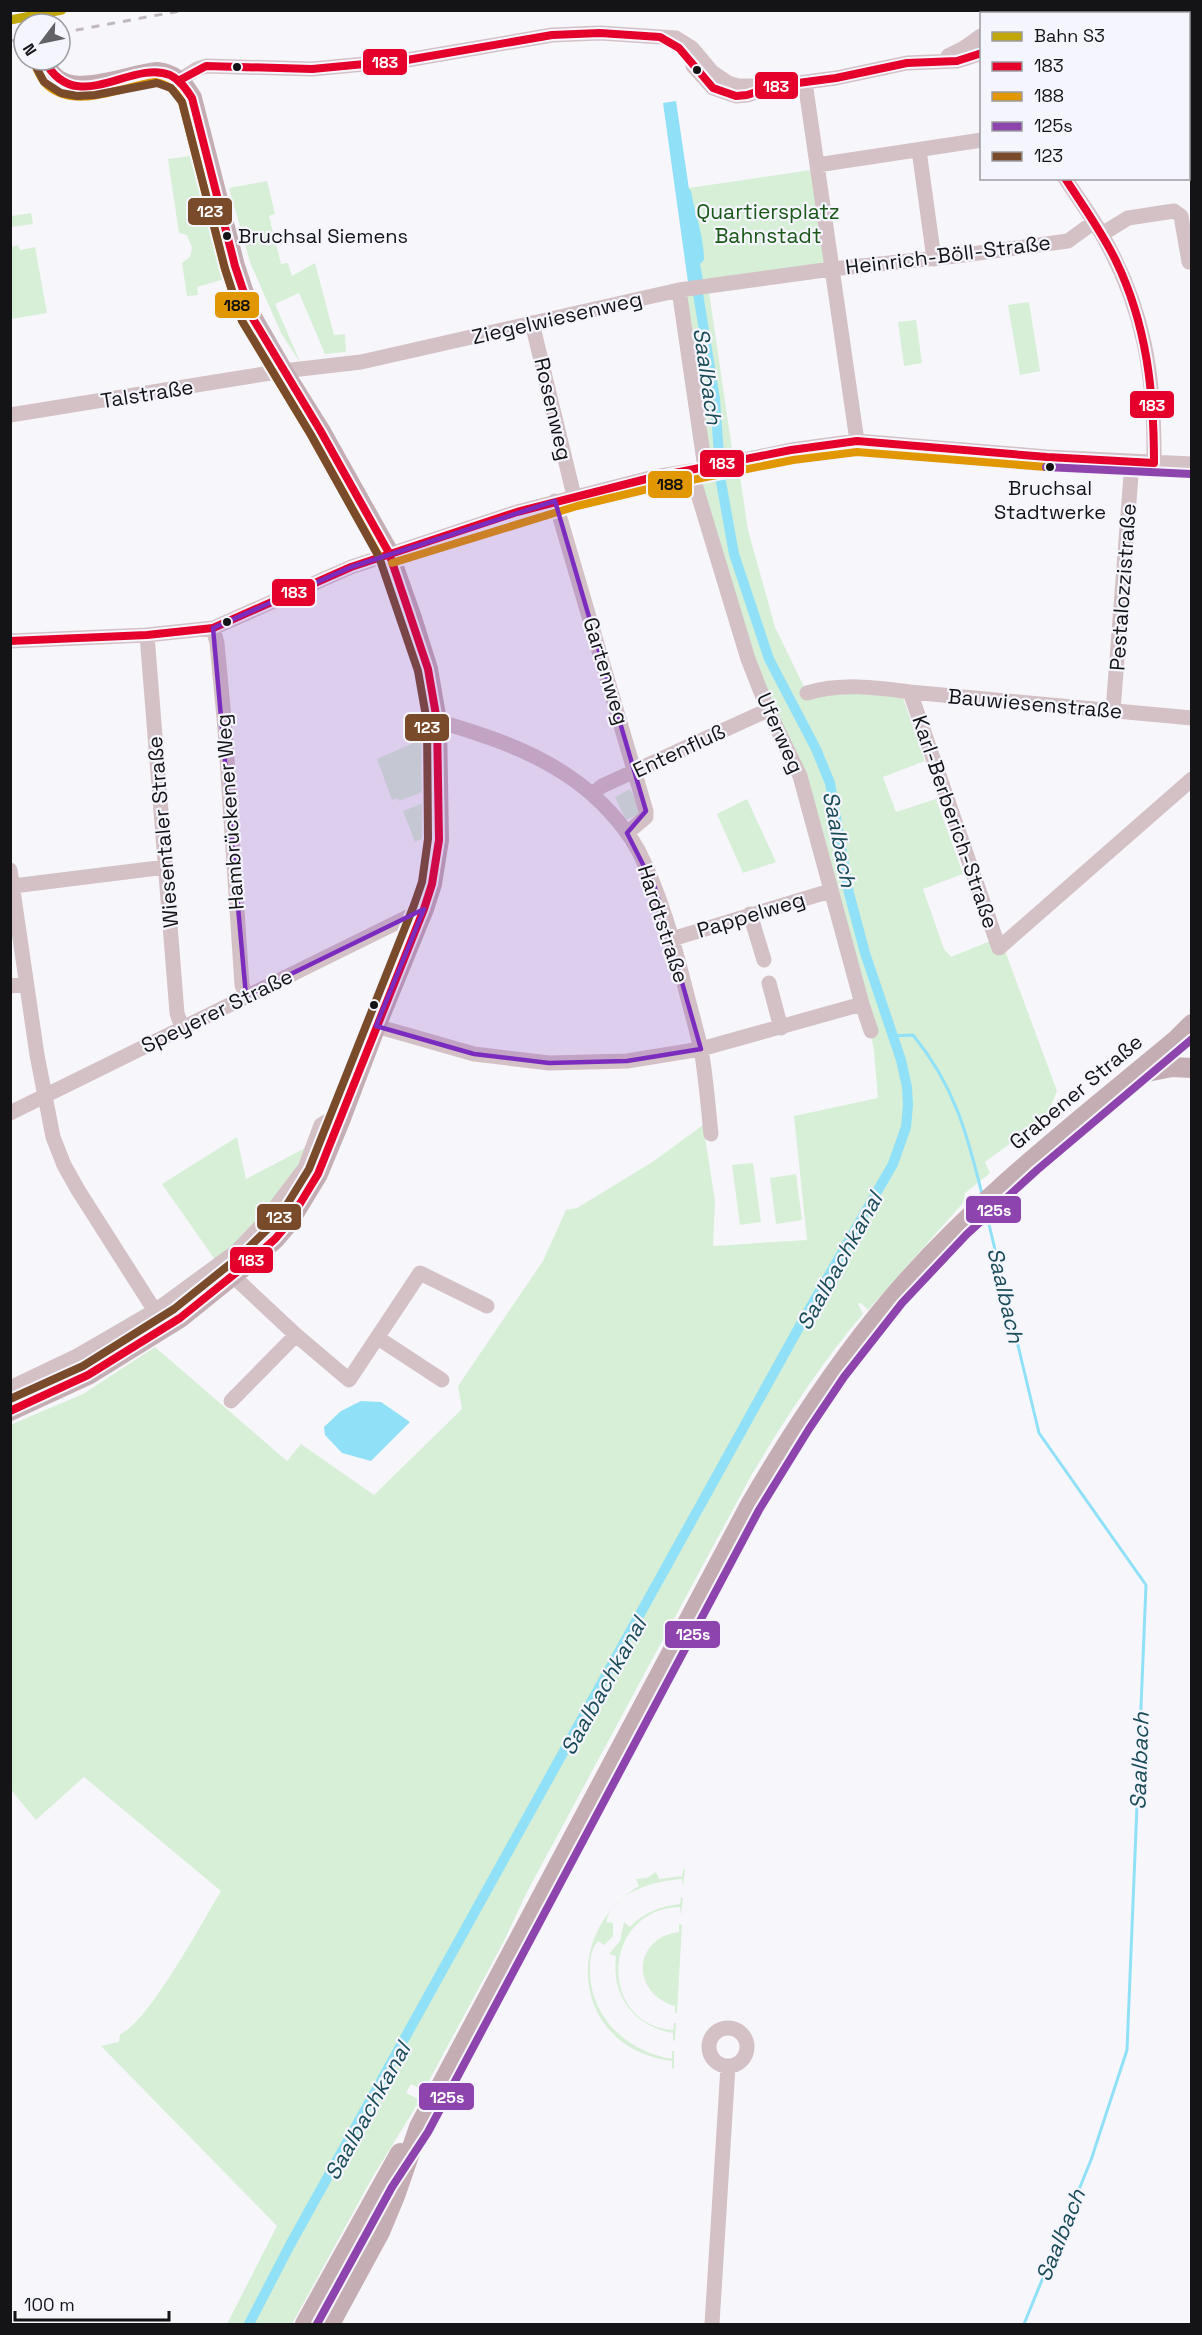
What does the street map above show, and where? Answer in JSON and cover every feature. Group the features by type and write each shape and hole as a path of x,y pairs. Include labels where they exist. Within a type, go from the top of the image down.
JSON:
{"main road":[{"path":"10,1411 98,1369 180,1318 275,1239 287,1225 318,1174 424,909 432,884 439,840 436,722 428,669 389,553 320,430 252,317 242,292 192,98 180,80 167,73 157,72 74,87 54,78 51,72"},
{"name":"Grabener Straße","path":"419,2127 750,1505 787,1441 821,1390 895,1295 974,1212 1025,1164 1176,1040 1191,1024"},
{"path":"1176,1040 1191,1058"},
{"path":"1135,1074 1172,1066 1191,1068"},
{"path":"305,2325 389,2172 419,2127"},
{"path":"330,2325 380,2232 419,2127"}],"street":[{"path":"180,80 206,66 312,69 394,62 552,35 600,33 660,36 682,41 712,72 728,83 738,86 775,86 805,82 907,63 957,61 980,53"},
{"path":"936,61 964,48 980,36"},
{"path":"805,82 857,441"},
{"path":"817,165 980,140"},
{"path":"919,150 934,259"},
{"path":"1066,180 1098,228 1132,299 1146,345 1155,413 1154,463"},
{"name":"Heinrich-Böll-Straße","path":"832,269 934,259 1068,241 1128,218 1174,211 1181,216 1189,262"},
{"name":"Ziegelwiesenweg","path":"283,371 362,362 681,290 832,269"},
{"name":"Uferweg","path":"681,290 703,469 748,659 768,710 800,776 861,1004 871,1031"},
{"name":"Rosenweg","path":"532,323 574,496"},
{"name":"Talstraße","path":"10,415 283,371"},
{"path":"10,641 147,635 213,628 351,567 555,501 654,477 791,450 857,441 1132,462 1191,464"},
{"name":"Pestalozzistraße","path":"1113,711 1132,462"},
{"name":"Gartenweg","path":"555,501 635,771 646,817 627,833"},
{"name":"Hambrückener Weg","path":"213,628 217,644 225,729 242,985 246,996"},
{"name":"Wiesentaler Straße","path":"147,635 177,1013 182,1028"},
{"name":"Bauwiesenstraße","path":"807,693 842,687 873,687 1191,718"},
{"name":"Karl-Berberich-Straße","path":"910,692 999,948 1191,779"},
{"name":"Entenfluß","path":"592,795 602,786 768,710"},
{"name":"Hardtstraße","path":"436,722 490,736 543,760 592,795 627,833 655,888 672,939 701,1049 711,1134"},
{"path":"155,1311 116,1253 64,1164 53,1137 18,985 12,878 166,867"},
{"name":"Pappelweg","path":"672,939 830,891"},
{"name":"Speyerer Straße","path":"10,1113 424,909"},
{"path":"750,914 764,960"},
{"path":"769,982 781,1028"},
{"path":"376,1026 474,1054 549,1062 627,1061 701,1049 861,1004"},
{"path":"10,1389 77,1356 155,1311 237,1251 261,1226 304,1168 321,1125 329,1120 340,1121"},
{"path":"232,1276 296,1335 350,1380 420,1273 487,1306"},
{"path":"231,1401 296,1335"},
{"path":"378,1338 442,1380"},
{"path":"712,2325 728,2066"}],"highlighted area":[{"path":"555,501 646,811 627,833 655,888 701,1049 627,1061 549,1063 474,1054 376,1026 424,909 246,996 213,628 351,567"}],"green space":[{"path":"195,155 228,278 197,287 198,295 187,296 182,263 190,257 192,248 187,235 179,233 168,159"},
{"name":"Quartiersplatz Bahnstadt","path":"811,170 826,264 696,281 682,189"},
{"path":"267,181 275,214 269,216 281,264 288,263 292,276 315,263 334,335 345,334 346,352 325,354 299,293 275,304 301,364 281,333 250,262 229,188"},
{"path":"31,213 33,224 11,227 11,216"},
{"path":"18,245 20,250 35,247 47,313 11,319 11,247"},
{"path":"709,292 732,449 707,454 683,295"},
{"path":"1029,302 1040,371 1020,375 1008,305"},
{"path":"916,320 922,363 904,366 898,322"},
{"path":"739,470 748,530 775,627 809,697 855,693 903,698 925,761 883,777 896,812 936,799 963,874 923,889 944,949 951,957 1000,937 1057,1091 1046,1117 985,1162 990,1173 965,1193 963,1203 868,1310 861,1303 858,1304 863,1314 818,1372 765,1453 527,1892 504,1941 424,2090 411,2084 406,2093 420,2100 372,2178 292,2324 227,2324 277,2226 101,2046 119,2042 120,2034 145,2012 174,1970 221,1891 84,1777 36,1820 11,1790 10,1425 83,1394 155,1347 287,1461 301,1444 374,1495 462,1409 458,1386 543,1261 566,1210 577,1208 654,1161 703,1125 715,1201 713,1246 807,1240 794,1116 878,1098 874,1051 865,1005 815,813 759,678 698,482"},
{"path":"429,736 430,789 399,801 398,798 392,800 377,759"},
{"path":"630,789 642,813 626,820 615,797"},
{"path":"747,799 776,862 743,873 717,814"},
{"path":"429,801 428,836 415,842 403,811"},
{"path":"237,1137 246,1179 313,1144 318,1174 233,1276 11,1411 10,1388 218,1264 162,1184"},
{"path":"753,1163 761,1222 740,1225 732,1165"},
{"path":"796,1174 802,1220 776,1224 770,1178"},
{"path":"683,1869 685,1870 683,1887 682,1879 671,1880 648,1885 630,1893 639,1886 636,1879 647,1878 656,1872 659,1879 682,1876"},
{"path":"681,1897 683,1898 681,1915 680,1907 654,1913 635,1926 623,1945 618,1967 621,1989 631,2009 648,2023 673,2030 674,2023 676,2023 675,2040 673,2041 673,2033 647,2024 628,2007 617,1984 616,1956 609,1954 620,1941 624,1922 630,1927 641,1917 653,1911 680,1904"},
{"path":"610,1912 606,1922 613,1923 613,1936 604,1945 598,1941 593,1948 590,1960 592,1989 597,2004 605,2018 627,2041 656,2055 672,2059 672,2051 674,2051 674,2068 672,2069 672,2061 639,2052 615,2035 598,2013 589,1987 589,1960 597,1932"},
{"path":"679,1924 682,1925 677,2013 675,2013 675,2006 661,2000 650,1990 643,1967 645,1955 652,1944 664,1936 679,1932"}],"water":[{"path":"676,101 689,189 704,251 704,260 700,264 703,280 688,282 663,103"},
{"path":"361,1401 381,1402 410,1422 371,1461 342,1453 325,1435 324,1427 341,1411"}],"waterway":[{"name":"Saalbachkanal","path":"249,2324 290,2245 802,1322 893,1164 906,1127 907,1087 901,1060 865,953 849,893 830,783 816,749 769,659 734,554 721,482 715,399 696,281"},
{"name":"Saalbach","path":"892,1036 913,1035 939,1072 957,1110 971,1150 982,1194"},
{"name":"Saalbach","path":"986,1212 1039,1433 1146,1585 1127,2050 1091,2160 1024,2324"}],"railway":[{"path":"72,31 185,10"}],"rail line":[{"name":"S3","path":"10,20 62,10"}],"transit line":[{"name":"183","path":"180,80 206,66 312,69 407,60 552,35 600,33 660,37 679,48 713,88 736,96 775,86 836,78 907,63 957,61 980,54"},
{"name":"188","path":"38,72 47,85 71,96 100,95 155,82 168,86 182,102 225,269 242,321 311,435 380,558"},
{"name":"123","path":"10,1399 83,1366 174,1309 240,1256 278,1219 309,1169 414,905 422,882 428,839 427,722 418,671 379,557 311,435 242,321 225,269 182,102 171,88 157,83 95,95 77,96 61,93 44,82 39,72"},
{"name":"183","path":"10,1411 88,1375 180,1318 247,1264 287,1225 318,1174 424,909 432,884 439,840 437,721 428,669 389,553 320,430 252,317 235,266 192,98 174,77 154,72 87,86 72,85 57,77 53,72"},
{"name":"183","path":"10,641 147,635 213,628 351,567 517,512 654,477 791,450 857,441 1047,457 1154,463 1147,360 1135,310 1127,285 1111,250 1066,180"},
{"name":"188","path":"392,563 577,506 656,487 793,460 857,452 1046,467"},
{"name":"125s","path":"1046,467 1191,474"},
{"name":"125s","path":"317,2324 392,2187 428,2132 759,1510 844,1377 902,1303 967,1234 1037,1170 1192,1039"}],"place":[{"name":"Bruchsal Siemens","path":"227,236"},
{"name":"Bruchsal Stadtwerke","path":"1050,467"}]}
